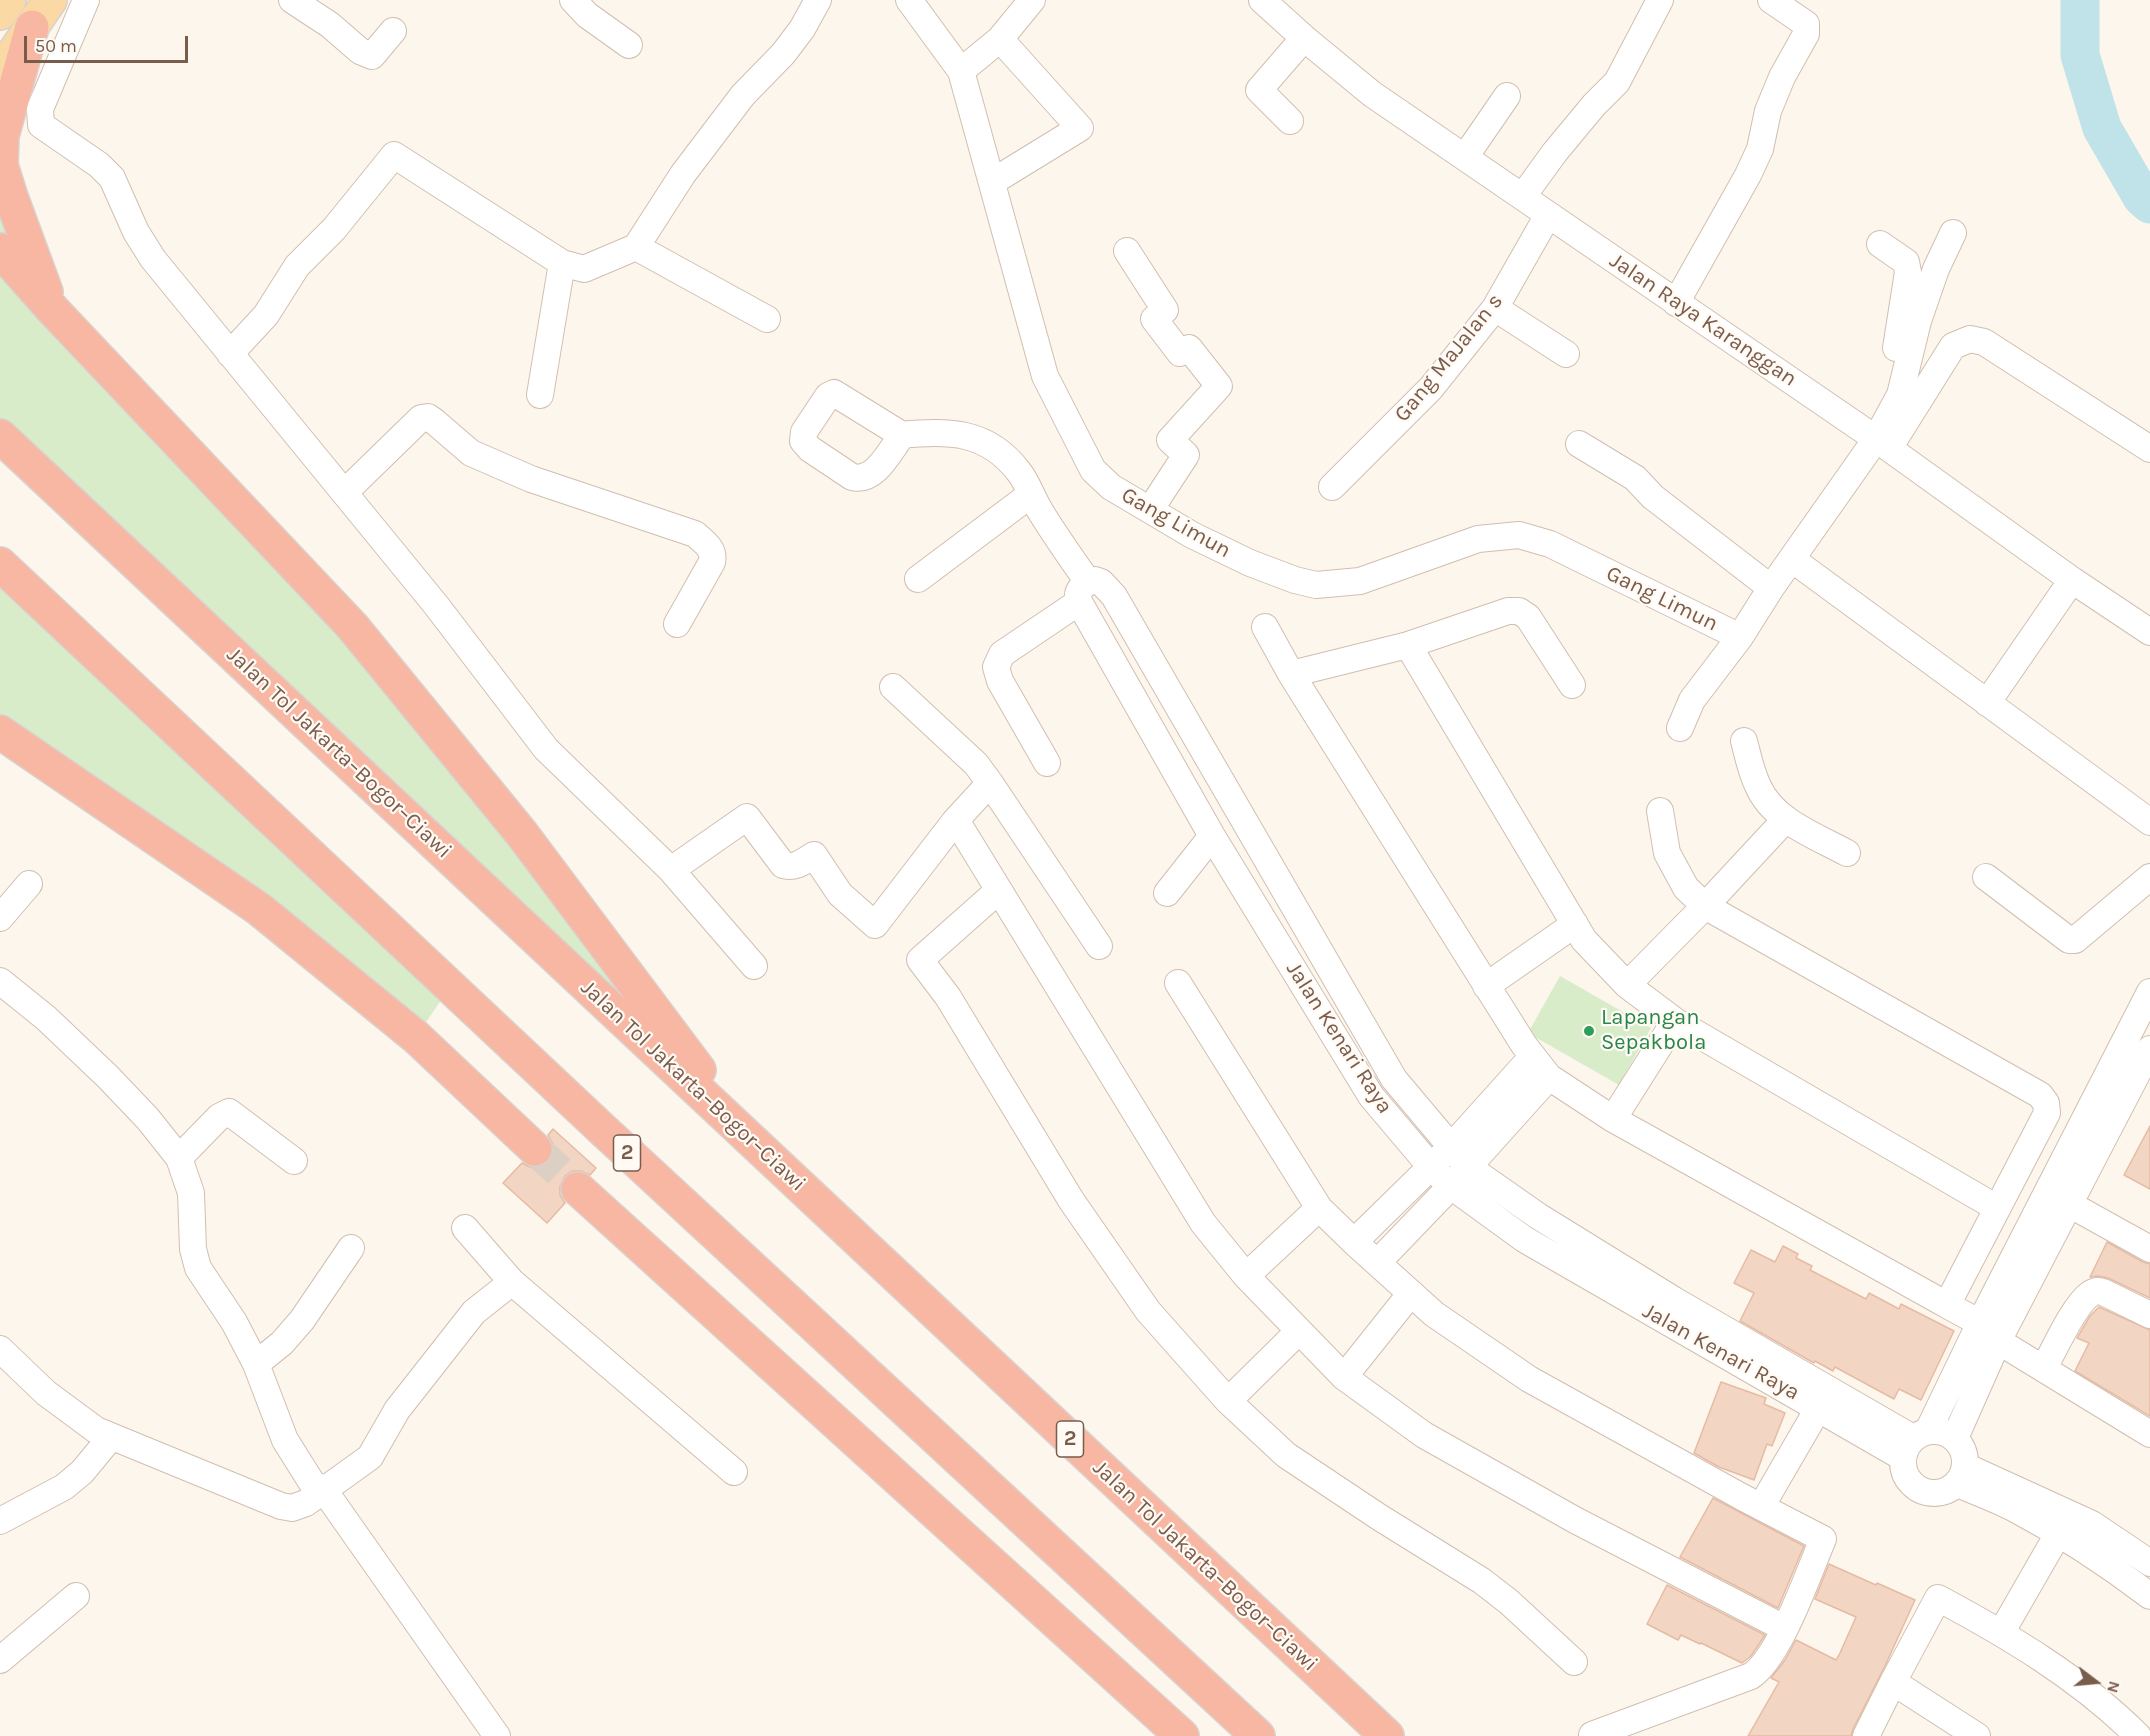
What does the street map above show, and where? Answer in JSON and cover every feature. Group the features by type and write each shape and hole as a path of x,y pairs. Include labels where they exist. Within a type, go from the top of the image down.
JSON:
{"highway":[{"path":"32,27 2,136 1,165 53,310"},
{"path":"0,250 53,310 352,626 522,834 753,1142"},
{"name":"Jalan Tol Jakarta–Bogor–Ciawi","path":"0,436 1387,1736"},
{"name":"2","path":"0,564 603,1130 1258,1736"},
{"path":"0,732 259,909 416,1037 535,1149"},
{"path":"578,1189 1182,1736"}],"main road":[{"path":"0,14 9,0"},
{"path":"0,73 50,0"}],"street":[{"path":"86,0 40,109 41,125 99,165 112,178 136,231 153,259 436,605 546,748 671,870 754,966"},
{"path":"292,0 330,25 360,51 372,56 393,31"},
{"path":"573,0 587,15 629,45"},
{"path":"230,354 266,315 297,266 334,229 394,155 562,264 585,269 636,247 683,174 743,94 802,29 818,0"},
{"name":"Gang Limun","path":"909,0 961,71 1045,376 1093,470 1111,487 1192,535 1250,563 1295,580 1316,585 1360,580 1478,540 1519,535 1550,544 1740,637"},
{"path":"961,71 1000,39 1032,0"},
{"name":"Jalan Raya Karanggan","path":"1262,0 1372,94 1878,440 2072,580 2150,632"},
{"path":"1523,196 1555,152 1594,105 1617,82 1660,0"},
{"path":"1676,303 1748,176 1760,149 1772,102 1782,77 1806,34 1806,24 1771,0"},
{"path":"1290,121 1259,90 1304,38"},
{"path":"992,182 1080,128 1000,39"},
{"path":"1466,157 1507,96"},
{"name":"Gang MaJalan s","path":"1332,487 1431,388 1495,308 1548,214"},
{"path":"1878,440 1900,395 1918,321 1936,269 1953,233"},
{"path":"1878,440 1908,272 1906,261 1880,244"},
{"path":"636,247 768,319"},
{"path":"1127,250 1165,310 1154,319 1180,353 1189,348 1219,386 1170,440 1186,455 1150,510"},
{"path":"540,395 562,264"},
{"path":"1495,308 1566,354"},
{"path":"1680,728 1692,700 1740,637 1771,588 1878,440 1953,346 1970,339 1984,342 2150,449"},
{"path":"345,492 421,418 428,417 471,453 531,479 695,534 711,549 712,562 677,624"},
{"name":"Jalan Kenari Raya","path":"902,435 934,432 972,437 999,451 1020,473 1212,836 1371,1096 1431,1167 1451,1186 1524,1239 1664,1321 1819,1407 1914,1442"},
{"path":"1579,444 1635,478 1653,497 1771,588"},
{"path":"918,579 1030,495"},
{"path":"1792,560 2150,822"},
{"name":"Jalan Kenari Raya","path":"1083,592 1095,580 1101,582 1114,596 1394,1079 1468,1167 1538,1216 1674,1300 1914,1442"},
{"path":"1987,703 2072,580"},
{"path":"1047,763 1000,681 996,667 1002,654 1083,592"},
{"path":"1291,674 1408,645 1508,611 1519,611 1528,617 1572,685"},
{"path":"1265,627 1291,674 1486,986 1532,1058 1549,1077 1612,1119 1980,1323"},
{"path":"1408,645 1584,940 1627,985 1675,1021 1997,1208"},
{"path":"893,687 976,764 1099,946"},
{"path":"1743,741 1759,789 1768,802 1785,820 1847,853"},
{"path":"671,870 747,817 783,865 790,868 814,855 840,894 875,926 955,821 990,783"},
{"path":"1660,811 1667,852 1686,888 1706,906 2040,1095 2046,1103 2047,1113 1947,1305"},
{"path":"1627,985 1706,906 1785,820"},
{"path":"959,825 1203,1223 1246,1276 1344,1377 1424,1435 1575,1521 1785,1628"},
{"path":"1167,893 1212,836"},
{"path":"1986,877 2069,940 2075,940 2150,877"},
{"path":"0,918 29,884"},
{"path":"999,890 920,960 948,997 1071,1200 1142,1302 1228,1401 1286,1455 1379,1517 1482,1581 1509,1602 1574,1662"},
{"path":"1486,986 1575,924"},
{"path":"0,981 46,1018 108,1077 148,1119 179,1158 191,1193 193,1249 198,1268 234,1322 256,1364 285,1440 312,1484 324,1490 496,1736"},
{"path":"1178,983 1319,1208 1434,1314 1529,1378 1823,1539 1785,1628 1765,1664 1751,1676 1592,1735"},
{"path":"1914,1442 1942,1431 1955,1438 1964,1450 1961,1475 1939,1493 1920,1491 1905,1476 1914,1442 1980,1323 2150,992"},
{"path":"1612,1119 1675,1021"},
{"path":"1955,1438 1998,1341 2150,1049"},
{"path":"1354,1242 1451,1147 1532,1058"},
{"path":"1378,1262 1451,1186 1549,1077"},
{"path":"179,1158 219,1117 229,1112 294,1161"},
{"path":"2069,1204 2150,1249"},
{"path":"1246,1276 1319,1208"},
{"path":"465,1228 512,1282 734,1472"},
{"path":"256,1364 282,1343 302,1320 351,1248"},
{"path":"0,1349 46,1393 96,1430 282,1506 292,1508 300,1506 370,1457 397,1410 474,1312 512,1282"},
{"path":"2044,1368 2077,1309 2090,1294 2097,1290 2150,1315"},
{"path":"1344,1377 1411,1293"},
{"path":"1228,1401 1299,1331"},
{"path":"1998,1341 2150,1434"},
{"path":"1761,1507 1819,1407"},
{"path":"0,1521 64,1487 82,1472 111,1437"},
{"path":"1961,1475 2108,1564 2150,1596"},
{"path":"1961,1475 2092,1524 2150,1563"},
{"path":"2001,1633 2058,1534"},
{"path":"0,1660 76,1596"},
{"path":"1866,1736 1938,1598 2001,1633 2071,1678 2138,1736"},
{"path":"1893,1682 1977,1736"}],"green space":[{"path":"0,73 2,136 53,310 352,626 753,1142 0,436"},
{"path":"0,564 450,987 416,1037 0,732"},
{"name":"Lapangan Sepakbola","path":"1560,976 1651,1028 1619,1085 1528,1033"}],"building":[{"path":"2150,1126 2150,1189 2124,1175"},
{"path":"553,1129 596,1168 590,1175 581,1171 572,1171 565,1176 560,1186 560,1195 565,1203 547,1223 503,1183 522,1163 530,1167 540,1167 549,1161 553,1153 553,1144 548,1135"},
{"path":"2107,1242 2150,1264 2150,1298 2108,1278 2090,1277"},
{"path":"1783,1246 1798,1254 1796,1258 1812,1266 1810,1270 1866,1299 1869,1293 1899,1309 1901,1304 1954,1331 1921,1400 1899,1389 1894,1399 1835,1367 1833,1371 1815,1361 1814,1363 1740,1321 1754,1293 1734,1283 1751,1250 1775,1262"},
{"path":"2099,1307 2150,1330 2150,1416 2075,1371 2089,1343 2077,1338 2090,1316"},
{"path":"1721,1382 1766,1398 1764,1404 1785,1413 1772,1446 1767,1444 1754,1480 1719,1467 1694,1453"},
{"path":"1713,1498 1804,1546 1778,1608 1680,1557"},
{"path":"1829,1564 1915,1600 1885,1666 1851,1736 1748,1736 1779,1682 1771,1678 1785,1660 1796,1640 1836,1660 1840,1653 1856,1617 1815,1599"},
{"path":"1667,1585 1765,1635 1751,1656 1742,1663 1681,1635 1678,1640 1647,1624"}],"waterway":[{"path":"2080,0 2080,55 2102,128 2142,197 2150,204"}],"tunnel":[{"path":"535,1149 578,1189"}],"place":[{"name":"Lapangan Sepakbola","path":"1589,1031"}]}
